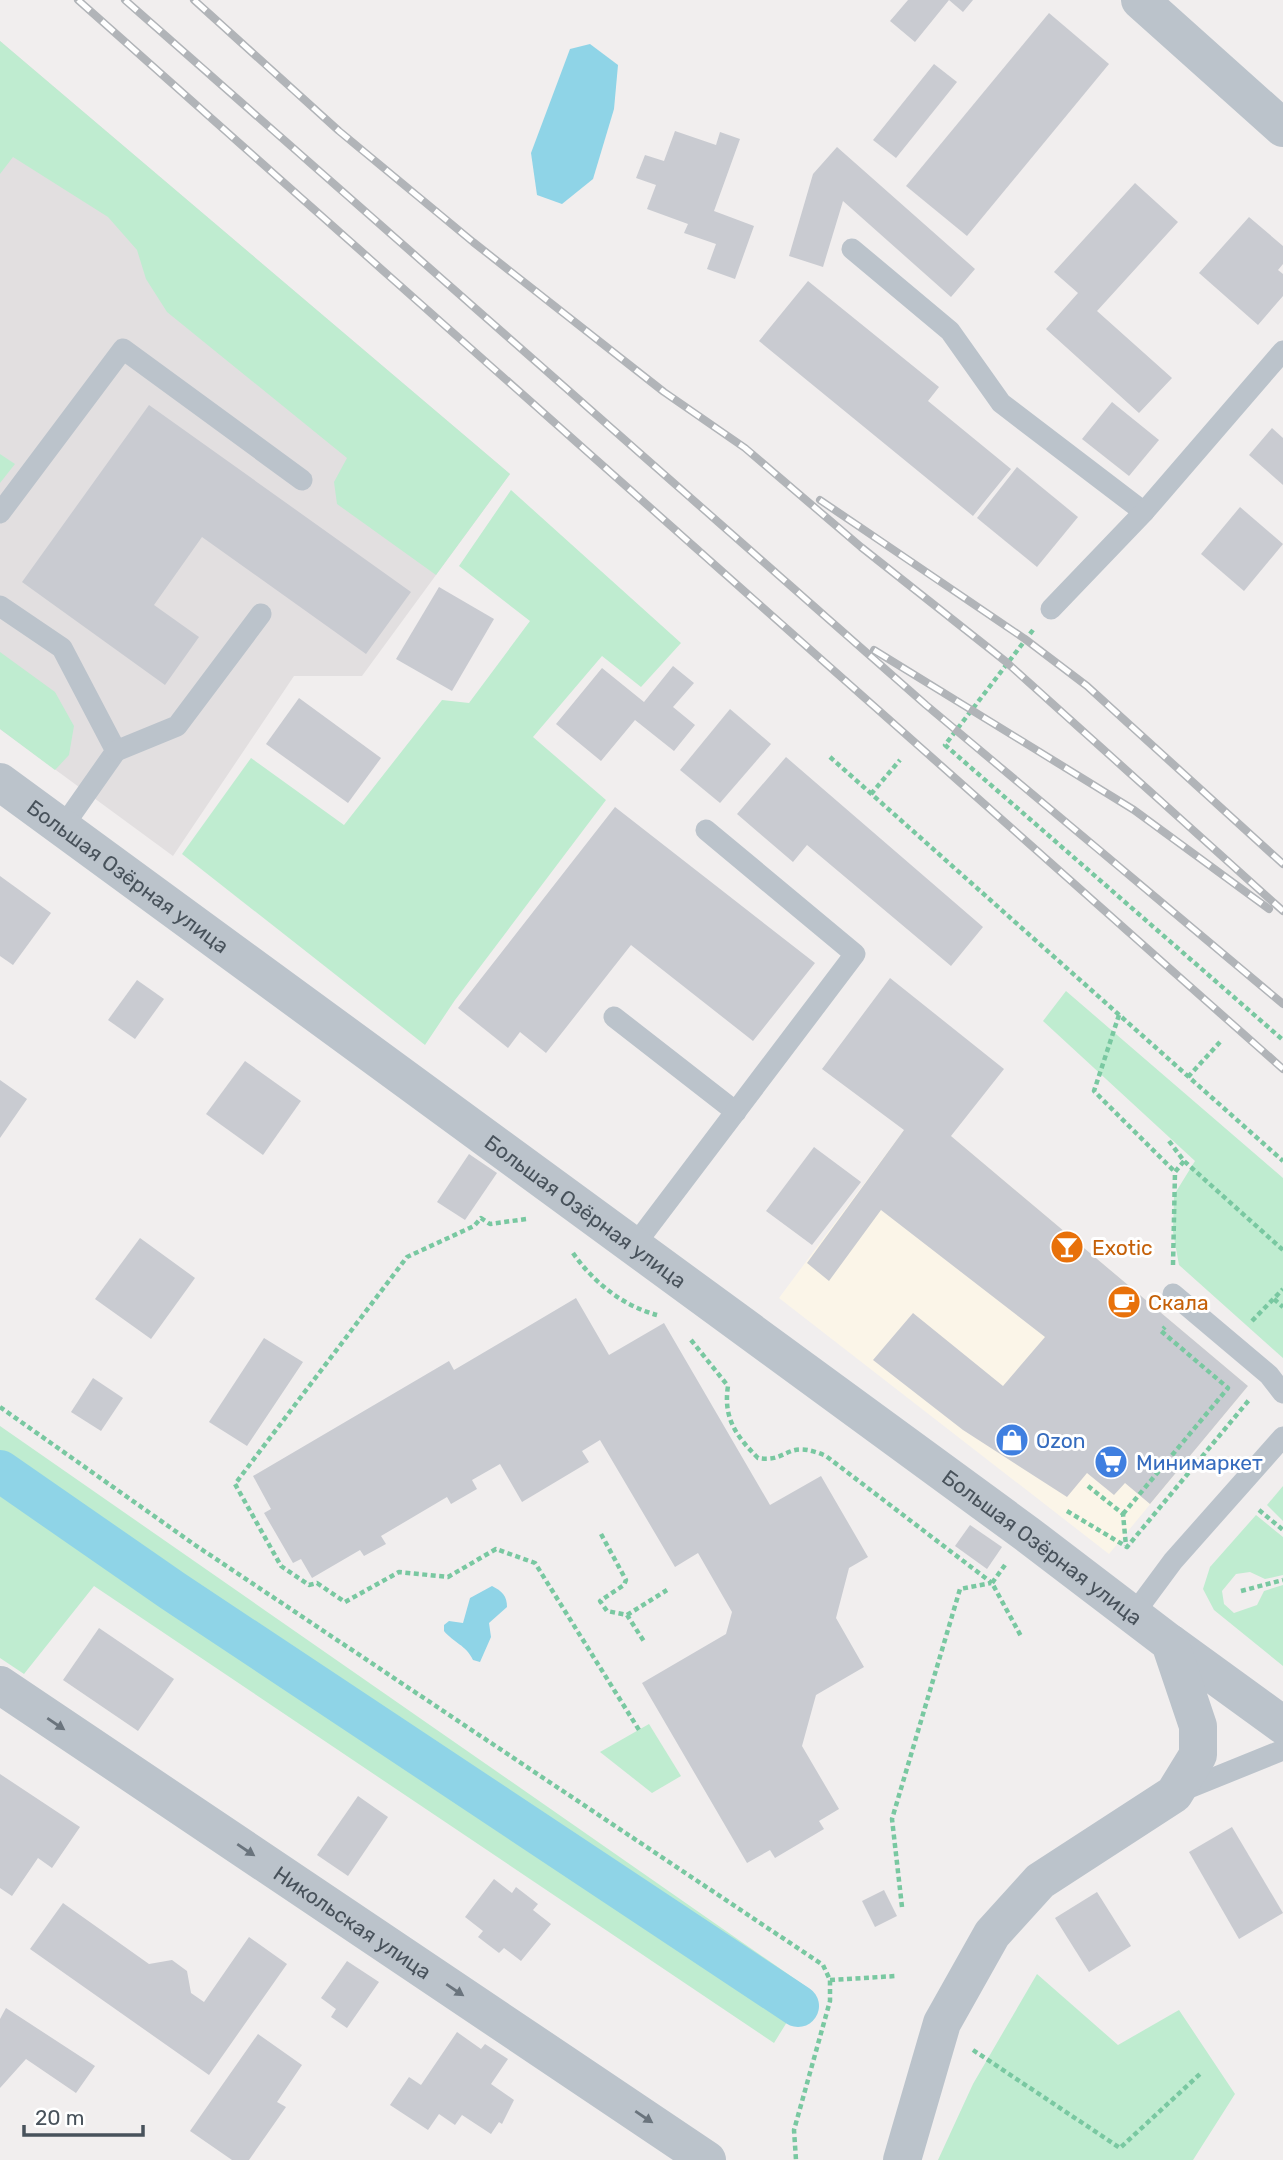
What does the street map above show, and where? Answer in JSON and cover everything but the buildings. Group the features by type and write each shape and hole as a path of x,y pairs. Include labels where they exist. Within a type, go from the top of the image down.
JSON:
{"street":[{"path":"1140,0 1283,128"},
{"name":"Большая Озёрная улица","path":"0,782 1283,1724"},
{"path":"902,2160 942,2023 992,1934 1040,1881 1174,1794 1198,1755 1198,1726 1170,1643"},
{"name":"Никольская улица","path":"0,1685 707,2160"}],"lane":[{"path":"852,249 950,331 1001,403 1144,512"},
{"path":"0,513 122,349 302,480"},
{"path":"1051,609 1144,512 1283,351"},
{"path":"0,606 62,648 116,751"},
{"path":"62,828 116,751 177,726 261,614"},
{"path":"634,1246 855,954 706,830"},
{"path":"614,1017 736,1112"},
{"path":"1178,1298 1269,1375 1283,1393"},
{"path":"1133,1615 1173,1560 1283,1437"},
{"path":"1174,1794 1283,1750"}],"path":[{"path":"1051,609 1005,662 944,745 1283,1040"},
{"path":"830,757 1283,1161"},
{"path":"871,794 900,760"},
{"path":"1119,1015 1094,1091 1175,1172"},
{"path":"1188,1077 1220,1042"},
{"path":"1169,1141 1184,1161 1283,1250"},
{"path":"1123,1514 1228,1388 1161,1331 1178,1298 1175,1172 1184,1161"},
{"path":"533,1220 522,1218 489,1224 481,1218 474,1226 407,1257 235,1484 281,1566 309,1586 317,1583 345,1602 399,1572 448,1577 496,1549 535,1563 639,1730"},
{"path":"570,1249 584,1269 615,1296 659,1315"},
{"path":"1231,1343 1283,1289"},
{"path":"1274,1299 1283,1307"},
{"path":"689,1338 728,1386 725,1406 729,1420 758,1458 769,1460 795,1448 807,1448 826,1456 992,1583 1022,1638"},
{"path":"1127,1547 1269,1375"},
{"path":"0,1406 195,1545 823,1965 830,1980 830,2001 794,2130 796,2160"},
{"path":"1088,1486 1123,1514 1127,1547"},
{"path":"1062,1508 1127,1547"},
{"path":"601,1534 626,1580 624,1585 600,1601 607,1611 627,1615 667,1590"},
{"path":"902,1907 892,1819 960,1589 992,1583 1006,1563"},
{"path":"1241,1591 1283,1580"},
{"path":"627,1615 645,1643"},
{"path":"830,1980 896,1976"},
{"path":"942,2023 970,2048 1120,2148 1201,2073"}],"shaded area":[{"path":"0,41 510,474 362,676 294,676 173,856 0,729"},
{"path":"904,1130 937,1153 951,1136 1248,1386 1109,1554 779,1298"}],"green space":[{"path":"0,41 510,474 436,575 337,504 334,482 347,458 167,312 146,279 137,250 108,217 13,157 0,174"},
{"path":"0,454 15,464 0,483"},
{"path":"511,490 681,643 641,687 602,656 533,737 606,800 455,1000 425,1045 182,854 251,758 344,825 442,700 469,703 530,621 459,566"},
{"path":"0,652 55,692 74,726 69,755 55,770 0,729"},
{"path":"1066,991 1283,1178 1283,1358 1179,1265 1173,1232 1174,1195 1195,1161 1043,1021"},
{"path":"0,1426 808,1988 774,2043 94,1586 24,1674 0,1658"},
{"path":"1283,1486 1283,1521 1267,1505"},
{"path":"1256,1515 1283,1537 1283,1575 1265,1579 1250,1572 1236,1574 1222,1591 1224,1604 1234,1613 1257,1605 1264,1591 1283,1585 1283,1666 1214,1610 1203,1589 1210,1567"},
{"path":"649,1724 681,1776 652,1793 600,1752"},
{"path":"1037,1974 1118,2045 1179,2010 1235,2094 1193,2160 938,2160 973,2084"}],"water":[{"path":"590,44 618,65 614,109 593,179 562,204 537,195 531,153 570,49"},
{"path":"492,1586 503,1594 507,1607 489,1623 491,1637 480,1662 473,1660 467,1651 444,1631 444,1625 449,1621 463,1623 470,1598"}],"waterway":[{"path":"0,1471 173,1591 798,2006"}],"railway":[{"path":"78,0 1283,1069"},
{"path":"125,0 926,705 1283,1004"},
{"path":"194,0 339,131 473,242 664,392 745,448 861,547 1005,661 1283,911"},
{"path":"820,500 1025,639 1087,686 1283,864"},
{"path":"874,650 1134,810 1269,909"}],"place":[{"name":"Exotic","path":"1067,1247"},
{"name":"Скала","path":"1124,1302"},
{"name":"Ozon","path":"1012,1440"},
{"name":"Минимаркет","path":"1111,1462"}]}
